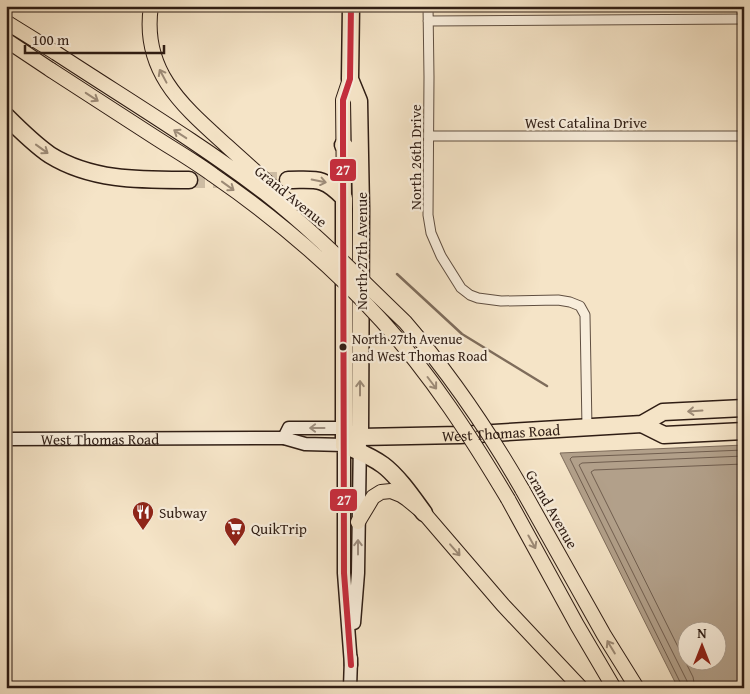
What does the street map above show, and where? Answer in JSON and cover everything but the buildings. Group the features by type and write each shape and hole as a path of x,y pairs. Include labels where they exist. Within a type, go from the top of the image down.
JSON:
{"highway":[{"name":"North 27th Avenue","path":"351,6 350,78 359,101 361,209 359,444"},
{"path":"6,116 39,147 82,170 122,179 189,180"},
{"path":"343,145 350,151 352,157 356,198 361,209"},
{"path":"288,180 323,181 344,198"},
{"name":"North 27th Avenue","path":"344,198 344,445"},
{"name":"West Thomas Road","path":"344,445 460,435 642,424 661,413 744,408"},
{"path":"642,424 664,435 744,431"},
{"path":"359,444 411,494 424,513"}],"main road":[{"path":"152,6 150,30 156,60 164,78 176,96 205,126 370,277 405,322"},
{"name":"Grand Avenue","path":"6,22 233,169 327,247 405,322 446,372 486,428 604,635 637,688"},
{"name":"Grand Avenue","path":"6,40 227,185 273,220 334,273 382,320 433,383 470,436 508,499 614,688"},
{"name":"North 27th Avenue","path":"344,198 343,100 350,78"},
{"name":"West Thomas Road","path":"284,438 290,428 344,428 359,444"},
{"name":"West Thomas Road","path":"6,439 284,438 305,444 344,445"},
{"name":"North 27th Avenue","path":"350,688 358,573 359,444"},
{"name":"North 27th Avenue","path":"344,445 344,572 351,665"},
{"path":"358,522 373,497 385,491 401,495 424,513 503,605 581,688"}],"street":[{"name":"North 26th Drive","path":"428,6 428,215 430,233 441,256 461,288 470,295 502,301 558,300 580,306 585,315 587,428"},
{"path":"428,21 744,19"},
{"name":"West Catalina Drive","path":"429,136 744,136"}],"water":[{"path":"744,445 744,688 678,688 560,453"}],"waterway":[{"path":"397,274 462,334 547,386"}],"tunnel":[{"path":"189,180 288,180"}],"transit line":[{"name":"27","path":"351,6 350,79 343,100 344,573 351,665"}],"place":[{"name":"North 27th Avenue and West Thomas Road","path":"343,347"},
{"name":"Subway","path":"143,531"},
{"name":"QuikTrip","path":"235,547"}]}
